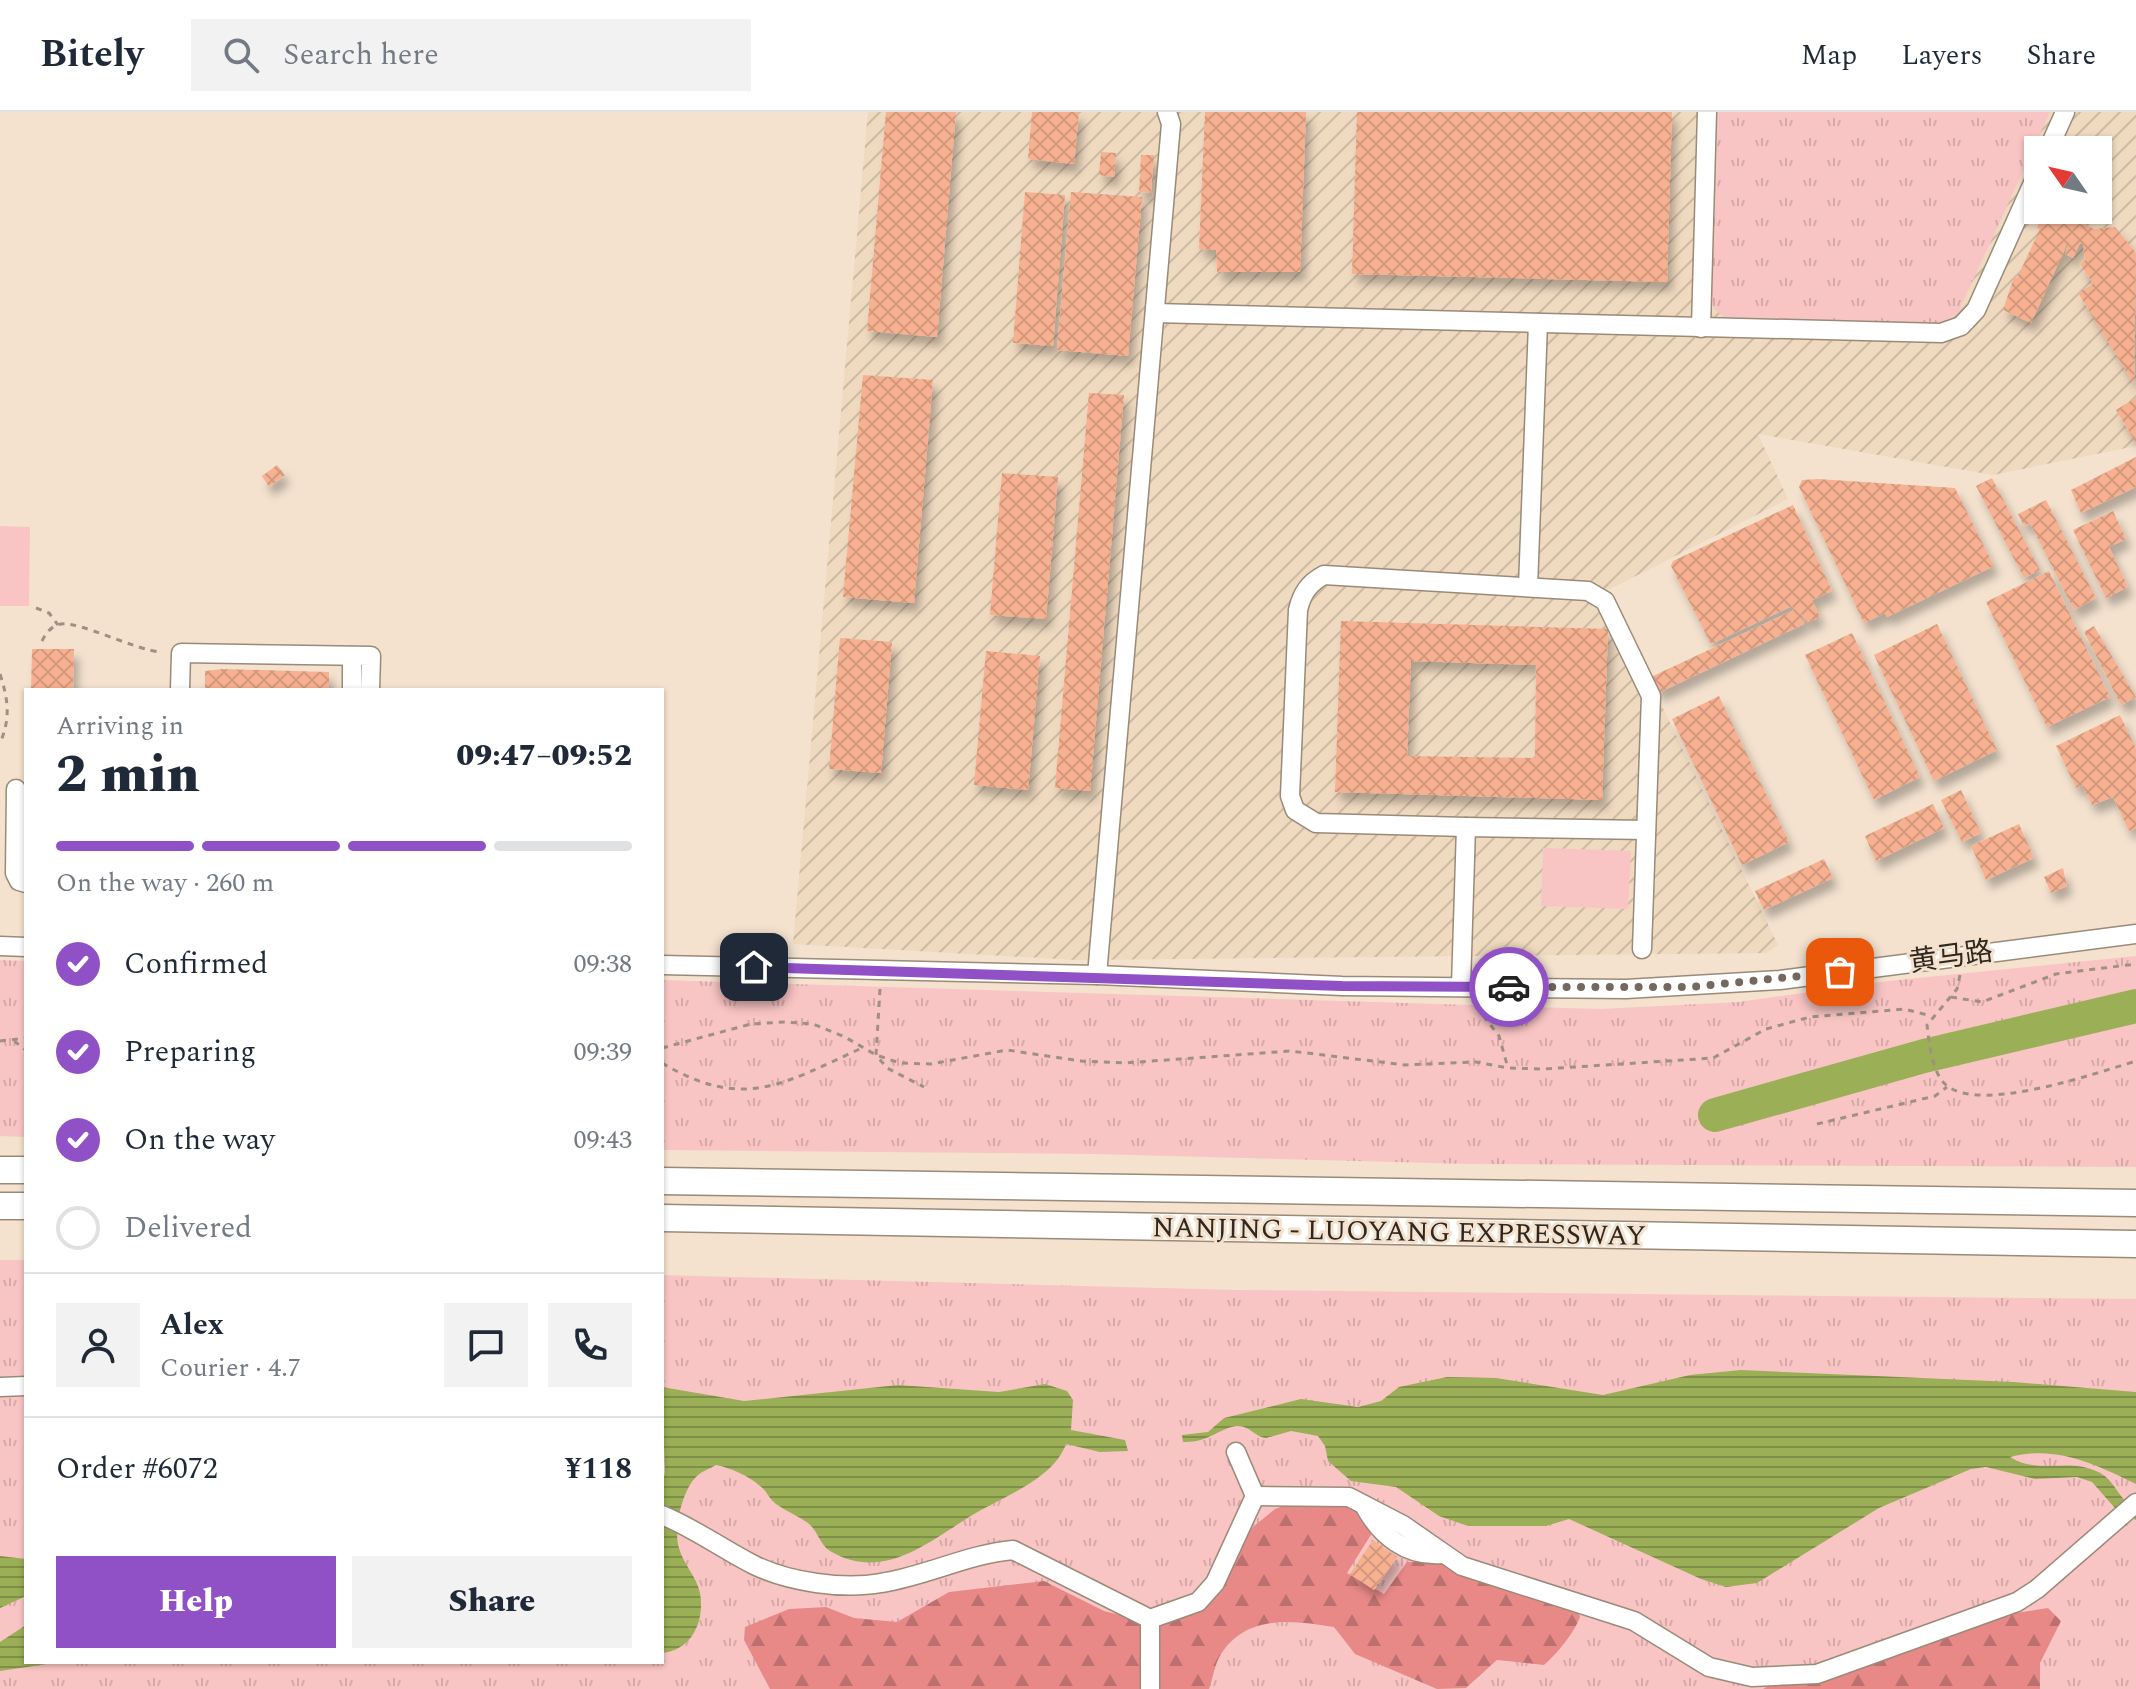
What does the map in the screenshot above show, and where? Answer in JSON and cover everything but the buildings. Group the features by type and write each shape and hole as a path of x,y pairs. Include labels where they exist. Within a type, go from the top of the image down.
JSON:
{"highway":[{"path":"0,1170 24,1170"},
{"name":"NANJING - LUOYANG EXPRESSWAY","path":"664,1181 2136,1203"},
{"path":"0,1206 24,1206"},
{"name":"NANJING - LUOYANG EXPRESSWAY","path":"664,1218 2136,1244"}],"street":[{"path":"1097,975 1171,124 1167,112"},
{"path":"1701,328 1707,112"},
{"path":"2054,136 2065,112"},
{"path":"1155,313 1931,334 1951,330 1976,310 2024,203"},
{"path":"1528,587 1538,323"},
{"path":"1642,949 1651,696 1605,601 1588,591 1324,575 1307,588 1300,602 1290,796 1295,810 1316,823 1646,830"},
{"path":"180,688 181,653 371,656 370,688"},
{"path":"352,656 352,688"},
{"path":"14,790 21,829 15,873 19,881 24,882"},
{"path":"1466,827 1468,986"},
{"name":"黄马路","path":"664,965 1097,975 1342,986 1691,987 1780,980 2136,934"},
{"path":"0,946 24,947"},
{"path":"0,1387 24,1386"},
{"path":"664,1516 702,1532 754,1565 787,1577 830,1583 878,1584 1013,1550 1150,1619 1198,1602 1215,1583 1255,1496 1236,1452"},
{"path":"1255,1496 1324,1495 1363,1502 1382,1532 1410,1551 1423,1556 1442,1554 1474,1571 1634,1621 1709,1667 1752,1677 1791,1677 1849,1666 2017,1602 2037,1589 2136,1503"},
{"path":"1150,1619 1150,1689"}],"path":[{"path":"36,608 49,613 58,625"},
{"path":"42,641 58,625 71,625 137,648 181,653"},
{"path":"0,674 9,703 8,720 0,743"},
{"path":"1960,956 1961,973 1951,997 1931,1016 1927,1025 1939,1077 1947,1087 1965,1095 2038,1090 2136,1061"},
{"path":"1951,997 1982,1002 2056,974 2136,964"},
{"path":"881,970 876,1055 887,1068 924,1087"},
{"path":"1468,986 1479,1013 1499,1036 1508,1068"},
{"path":"664,1047 751,1024 785,1022 813,1024 876,1055 900,1063 931,1064 1007,1050 1081,1061 1125,1063 1290,1051 1405,1065 1476,1062 1508,1068 1544,1069 1713,1058 1766,1029 1810,1017 1904,1009 1931,1016"},
{"path":"0,1041 24,1038"},
{"path":"14,1041 24,1048"},
{"path":"664,1064 685,1076 740,1091 783,1083 862,1048"},
{"path":"1817,1124 1935,1096 1947,1087"}],"shaded area":[{"path":"868,112 2136,112 2136,446 1993,475 1758,434 1788,499 1606,591 1778,945 1767,953 1077,960 793,944"},
{"path":"1741,1370 2014,1382 2136,1392 2136,1484 2075,1458 2043,1453 2010,1457 2031,1465 2085,1467 2103,1474 2124,1500 2136,1509 2136,1520 2115,1508 2092,1482 2077,1477 2035,1479 1986,1467 1971,1469 1879,1508 1757,1583 1726,1587 1701,1579 1569,1519 1546,1526 1468,1526 1439,1516 1396,1487 1351,1481 1328,1461 1325,1446 1318,1436 1291,1431 1266,1438 1238,1426 1192,1442 1183,1442 1182,1435 1208,1432 1224,1418 1301,1399 1358,1407 1381,1401 1399,1387 1447,1377 1496,1378 1603,1395 1690,1375"},
{"path":"1045,1384 1067,1391 1073,1400 1071,1430 1125,1440 1128,1451 1100,1452 1066,1444 1052,1466 1030,1483 910,1553 891,1560 871,1562 851,1560 830,1551 808,1523 776,1504 751,1479 716,1465 699,1474 690,1484 677,1531 681,1554 700,1593 698,1623 689,1640 664,1653 664,1387 744,1401 898,1385 999,1392"},
{"path":"0,1556 24,1559 24,1597 0,1608"},
{"path":"24,1626 24,1664 47,1664 0,1671 0,1642"}],"green space":[{"path":"1716,112 2050,112 2039,136 2024,136 2024,169 1958,313 1937,326 1729,321 1714,309 1711,295"},
{"path":"0,526 30,527 29,606 0,606"},
{"path":"1543,848 1631,851 1628,909 1541,906"},
{"path":"2136,956 2136,1167 1468,1164 1095,1154 664,1150 664,980 1600,1009 1738,1002 1888,981"},
{"path":"0,960 24,961 24,1137 0,1136"},
{"path":"0,1260 24,1260 24,1664 664,1664 664,1275 1238,1290 2136,1299 2136,1689 0,1689"},
{"path":"1301,1499 1343,1503 1366,1520 1374,1530 1347,1573 1384,1594 1407,1562 1436,1561 1577,1608 1580,1617 1565,1643 1544,1665 1497,1660 1466,1688 1437,1689 1355,1654 1334,1627 1303,1623 1272,1623 1244,1632 1221,1654 1209,1689 770,1689 744,1640 745,1627 789,1609 826,1607 854,1618 897,1622 949,1592 1044,1581 1104,1611 1156,1624 1182,1618 1211,1600 1248,1531 1275,1509"},
{"path":"2048,1608 2061,1621 2040,1663 2040,1689 1763,1689 1770,1685 1827,1681 2003,1615"}],"waterway":[{"path":"1715,1115 1924,1056 2136,1006"}],"way so far":[{"path":"1509,987 1691,987 1840,972"}],"route":[{"path":"754,967 1097,975 1342,986 1509,987"}]}
